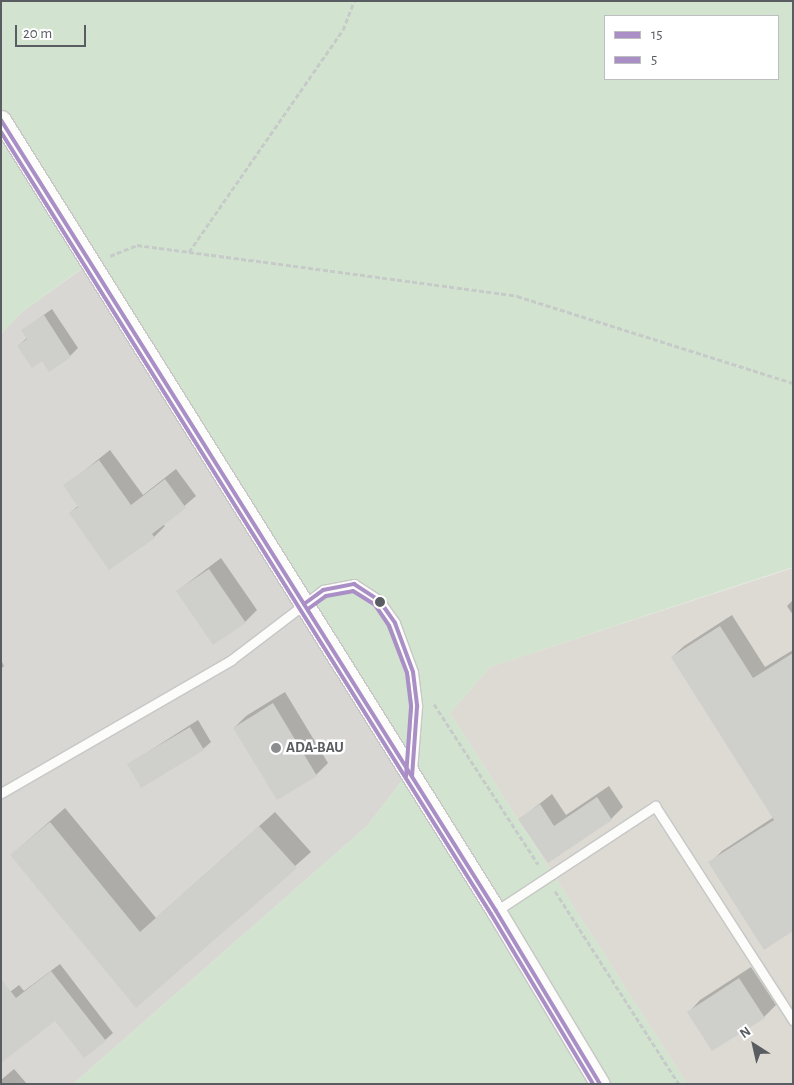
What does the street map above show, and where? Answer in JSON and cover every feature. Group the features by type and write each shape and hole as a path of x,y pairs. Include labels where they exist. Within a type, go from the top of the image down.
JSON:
{"street":[{"path":"1,120 496,911 600,1084"}],"lane":[{"path":"1,793 231,660 323,590 354,584 379,600 395,623 413,672 417,707 412,776"},
{"path":"496,911 655,806 793,1020"}],"path":[{"path":"189,252 343,30 354,1"},
{"path":"91,263 137,245 517,296 793,383"},
{"path":"433,694 434,703 679,1084"}],"shaded area":[{"path":"86,266 407,774 367,826 73,1084 1,1084 1,334 22,312"},
{"path":"793,568 793,1084 687,1084 450,713 490,667"}],"green space":[{"path":"1,1 793,1 793,567 490,667 450,713 687,1084 73,1084 367,826 407,774 85,266 22,312 1,334"}],"building":[{"path":"44,315 71,357 49,372 42,361 32,368 17,346 27,339 21,330"},
{"path":"99,460 131,505 165,479 186,508 152,534 155,538 109,570 69,513 78,507 63,485"},
{"path":"209,569 246,623 213,645 176,591"},
{"path":"720,626 753,678 793,653 793,931 764,950 708,862 774,820 671,657"},
{"path":"273,703 317,776 277,800 233,728"},
{"path":"190,727 204,750 141,788 127,764"},
{"path":"597,797 612,820 548,863 518,819 540,804 554,826"},
{"path":"50,822 140,932 259,826 297,868 136,1008 10,855"},
{"path":"51,971 106,1041 84,1058 55,1021 1,1063 1,979 16,998"},
{"path":"739,978 765,1018 712,1051 687,1012"}],"transit line":[{"name":"15","path":"1,120 496,911 600,1084"},
{"name":"5","path":"1,132 491,914 593,1084"},
{"name":"15","path":"304,604 323,590 354,584 379,600 395,623 413,672 417,707 412,776"},
{"name":"5","path":"308,609 326,596 353,591 375,605 389,626 407,673 411,707 406,776"}],"place":[{"name":"ADA-BAU","path":"276,748"}]}
